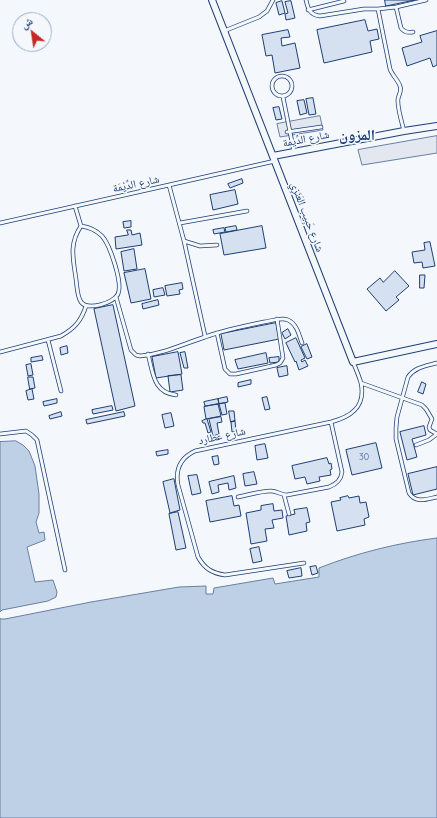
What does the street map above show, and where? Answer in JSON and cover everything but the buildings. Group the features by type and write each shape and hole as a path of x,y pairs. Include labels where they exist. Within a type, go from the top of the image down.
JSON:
{"street":[{"name":"شارع حَبِيب العَنَزِي","path":"212,0 353,362"},
{"name":"شارع الدِّيمة","path":"274,159 294,152 437,126"},
{"path":"353,362 437,344"}],"lane":[{"path":"224,31 259,17 267,11 274,0"},
{"path":"306,0 308,10 313,14 320,16 364,9 396,7 426,0"},
{"path":"308,10 335,2 344,1"},
{"path":"396,7 401,28 408,32 413,32"},
{"path":"378,9 390,69 401,88 398,105 404,131"},
{"path":"279,76 288,78 292,83 291,92 283,97 275,94 271,85 279,76"},
{"path":"283,97 288,132 294,152"},
{"path":"288,132 321,127"},
{"name":"شارع الدِّيْمَة","path":"0,223 169,186 274,159"},
{"path":"169,186 180,223 205,336"},
{"path":"75,206 81,226 74,238 72,252 79,297 82,304 86,306 106,304 119,293 119,282 115,266 106,242 93,229 81,226"},
{"path":"180,223 247,211"},
{"path":"184,241 200,246 217,245"},
{"path":"116,297 131,350 136,355 140,356 178,346 216,333 277,319 285,319 294,324 302,343"},
{"path":"0,352 61,336 70,331 80,320 86,306"},
{"path":"216,333 225,369 230,374 276,365 280,363 283,358 277,319"},
{"path":"48,340 61,391"},
{"path":"148,354 157,386 165,392 176,395"},
{"name":"شارع عطارد","path":"304,563 226,575 217,574 209,570 202,564 198,557 178,485 177,471 184,459 195,451 331,422 351,415 359,404 362,390 353,362"},
{"path":"437,363 418,368 410,373 406,381 397,418 396,434 409,493 413,498 419,500 437,496"},
{"path":"361,383 420,403 424,406 432,419 429,429 437,434 429,440 416,445"},
{"path":"238,497 268,491 277,492 284,495 336,484 341,479 342,468 331,422"},
{"path":"0,434 26,432 37,440 65,570"},
{"path":"284,495 289,514"}],"shaded area":[{"path":"320,116 323,130 280,137 277,124"},
{"path":"437,136 437,153 362,165 358,150"}],"water":[{"path":"16,441 29,451 35,466 39,494 39,513 36,522 39,533 44,532 45,540 27,547 35,582 53,580 57,592 56,597 48,601 2,610 0,612 0,442"},
{"path":"437,538 437,818 0,818 0,618 5,619 179,587 206,586 206,594 213,594 214,588 273,578 275,584 319,577 319,568 362,553"}],"district":[{"name":"المزون","path":"357,135"}]}
